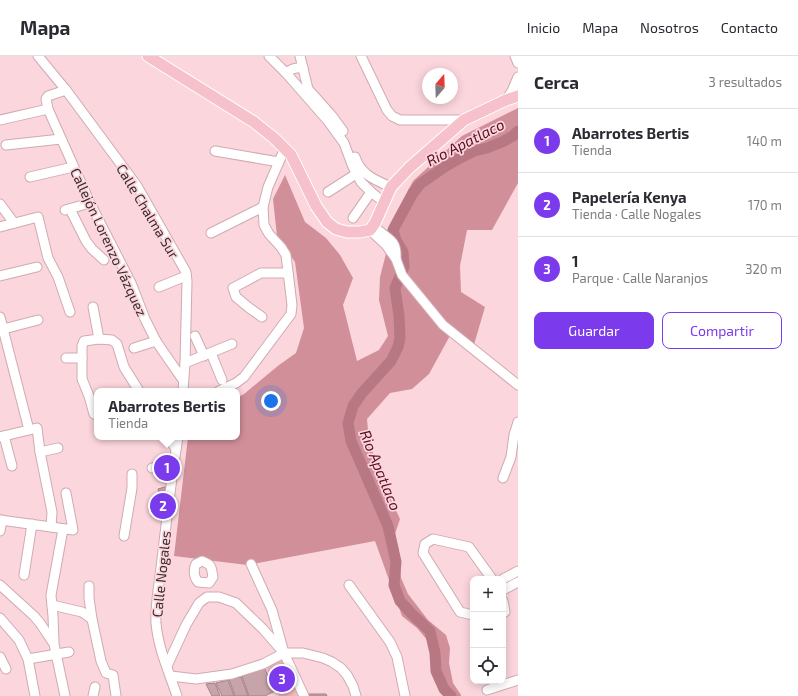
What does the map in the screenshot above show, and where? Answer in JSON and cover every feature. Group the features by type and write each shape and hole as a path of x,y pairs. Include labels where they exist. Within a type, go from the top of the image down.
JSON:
{"main road":[{"path":"148,56 254,122 274,138 291,156 316,206 327,222 336,229 347,232 360,232 372,228 385,203 391,187 409,168 464,120 506,100 518,96"}],"street":[{"name":"Calle Chalma Sur","path":"38,56 66,90 137,186 186,272 185,363 183,388"},
{"path":"269,56 340,136 356,174 368,189 385,203"},
{"path":"300,56 308,89 344,132 351,145 358,165 367,175 391,187"},
{"path":"361,56 387,110 392,116 400,120 464,120"},
{"path":"516,56 518,63"},
{"path":"286,74 289,70 294,68 303,68"},
{"path":"506,100 512,91 518,76"},
{"name":"Callejón Lorenzo Vázquez","path":"66,90 48,96 46,99 48,109 73,167 131,283 156,341 183,380"},
{"path":"0,120 48,109"},
{"path":"6,145 61,139"},
{"path":"225,388 244,377 291,314 292,305 286,255 269,234 264,225 263,207 268,186 285,148"},
{"path":"215,151 279,162"},
{"path":"30,177 73,167"},
{"path":"328,192 356,174"},
{"path":"353,218 373,178"},
{"path":"90,203 67,210 86,241 104,260"},
{"path":"0,204 14,223"},
{"path":"211,233 263,207"},
{"path":"0,227 38,217 48,258 58,277 70,312"},
{"path":"372,228 393,242 396,248 396,259 402,275 443,325 518,385"},
{"path":"0,276 37,267"},
{"path":"262,317 236,298 233,288 261,273 288,273"},
{"path":"159,287 186,276"},
{"path":"93,307 99,339"},
{"path":"0,317 1,329 40,452 52,512 51,527"},
{"path":"1,329 38,320"},
{"path":"194,336 207,354 222,380"},
{"path":"94,414 82,379 82,346 84,341 99,339 112,340 117,344 124,367 137,388"},
{"path":"134,348 156,341"},
{"path":"185,363 232,344"},
{"path":"66,358 82,358"},
{"path":"503,478 511,457 514,435 518,422"},
{"path":"12,466 2,436 33,429"},
{"path":"170,440 176,449"},
{"path":"176,449 178,440"},
{"path":"40,452 58,448"},
{"name":"Calle Nogales","path":"176,449 164,541 156,621 160,648 177,696"},
{"path":"152,468 174,462"},
{"path":"124,536 132,488 132,474"},
{"path":"0,531 1,520 73,530 66,493"},
{"path":"24,575 32,524"},
{"path":"63,529 51,595 54,644 65,696"},
{"path":"470,614 460,612 423,553 425,544 433,539 469,547 490,576"},
{"path":"250,564 272,610 284,653 304,696"},
{"path":"506,577 518,571"},
{"path":"204,582 207,597"},
{"path":"506,588 518,582"},
{"path":"0,585 34,616 54,644"},
{"path":"349,585 390,642 397,657 405,696"},
{"path":"89,586 88,598 101,661 106,673 113,675 116,696"},
{"path":"167,666 186,625 199,603 207,597 220,597 236,603 263,629 284,653"},
{"path":"52,605 82,612 92,619"},
{"path":"0,618 19,640 28,659 35,696"},
{"path":"28,659 70,652"},
{"path":"171,676 196,679 232,674 263,664 284,653 303,653 323,658 340,668 353,686 356,696"},
{"path":"0,658 6,669"},
{"path":"487,689 518,680"}],"shaded area":[{"path":"518,108 518,183 492,230 467,230 460,266 461,292 485,307 473,348 452,332 429,374 412,389 390,393 367,419 369,442 387,491 400,519 395,534 399,552 401,578 408,594 428,620 446,635 450,648 449,663 453,683 461,696 443,696 428,641 417,628 402,616 375,541 247,565 174,556 188,440 240,440 240,396 296,353 304,328 295,262 277,236 273,199 285,175 305,222 326,238 340,255 353,278 343,305 357,361 379,350 388,336 379,300 380,277 389,242 385,236 390,224 413,181 462,136"},
{"path":"284,657 299,696 279,696 265,666"}],"building":[{"path":"168,486 166,495 160,496 158,489"},
{"path":"264,667 275,691 265,696 249,696 242,676"},
{"path":"241,677 248,696 235,696 229,679"},
{"path":"228,680 234,696 222,696 216,683"},
{"path":"215,683 220,696 212,696 206,684"},
{"path":"309,694 326,694 327,696 310,696"}],"waterway":[{"name":"Rio Apatlaco","path":"451,696 444,689 436,671 435,653 430,631 400,601 394,585 396,562 388,526 351,441 348,423 353,406 362,393 391,361 398,347 400,338 399,316 395,288 404,267 403,252 396,240 393,230 413,193 420,184 446,166 474,151 502,142 513,136 518,131"}],"place":[{"name":"Abarrotes Bertis","path":"167,468"},
{"name":"Papelería Kenya","path":"163,506"},
{"name":"1","path":"282,679"}]}
